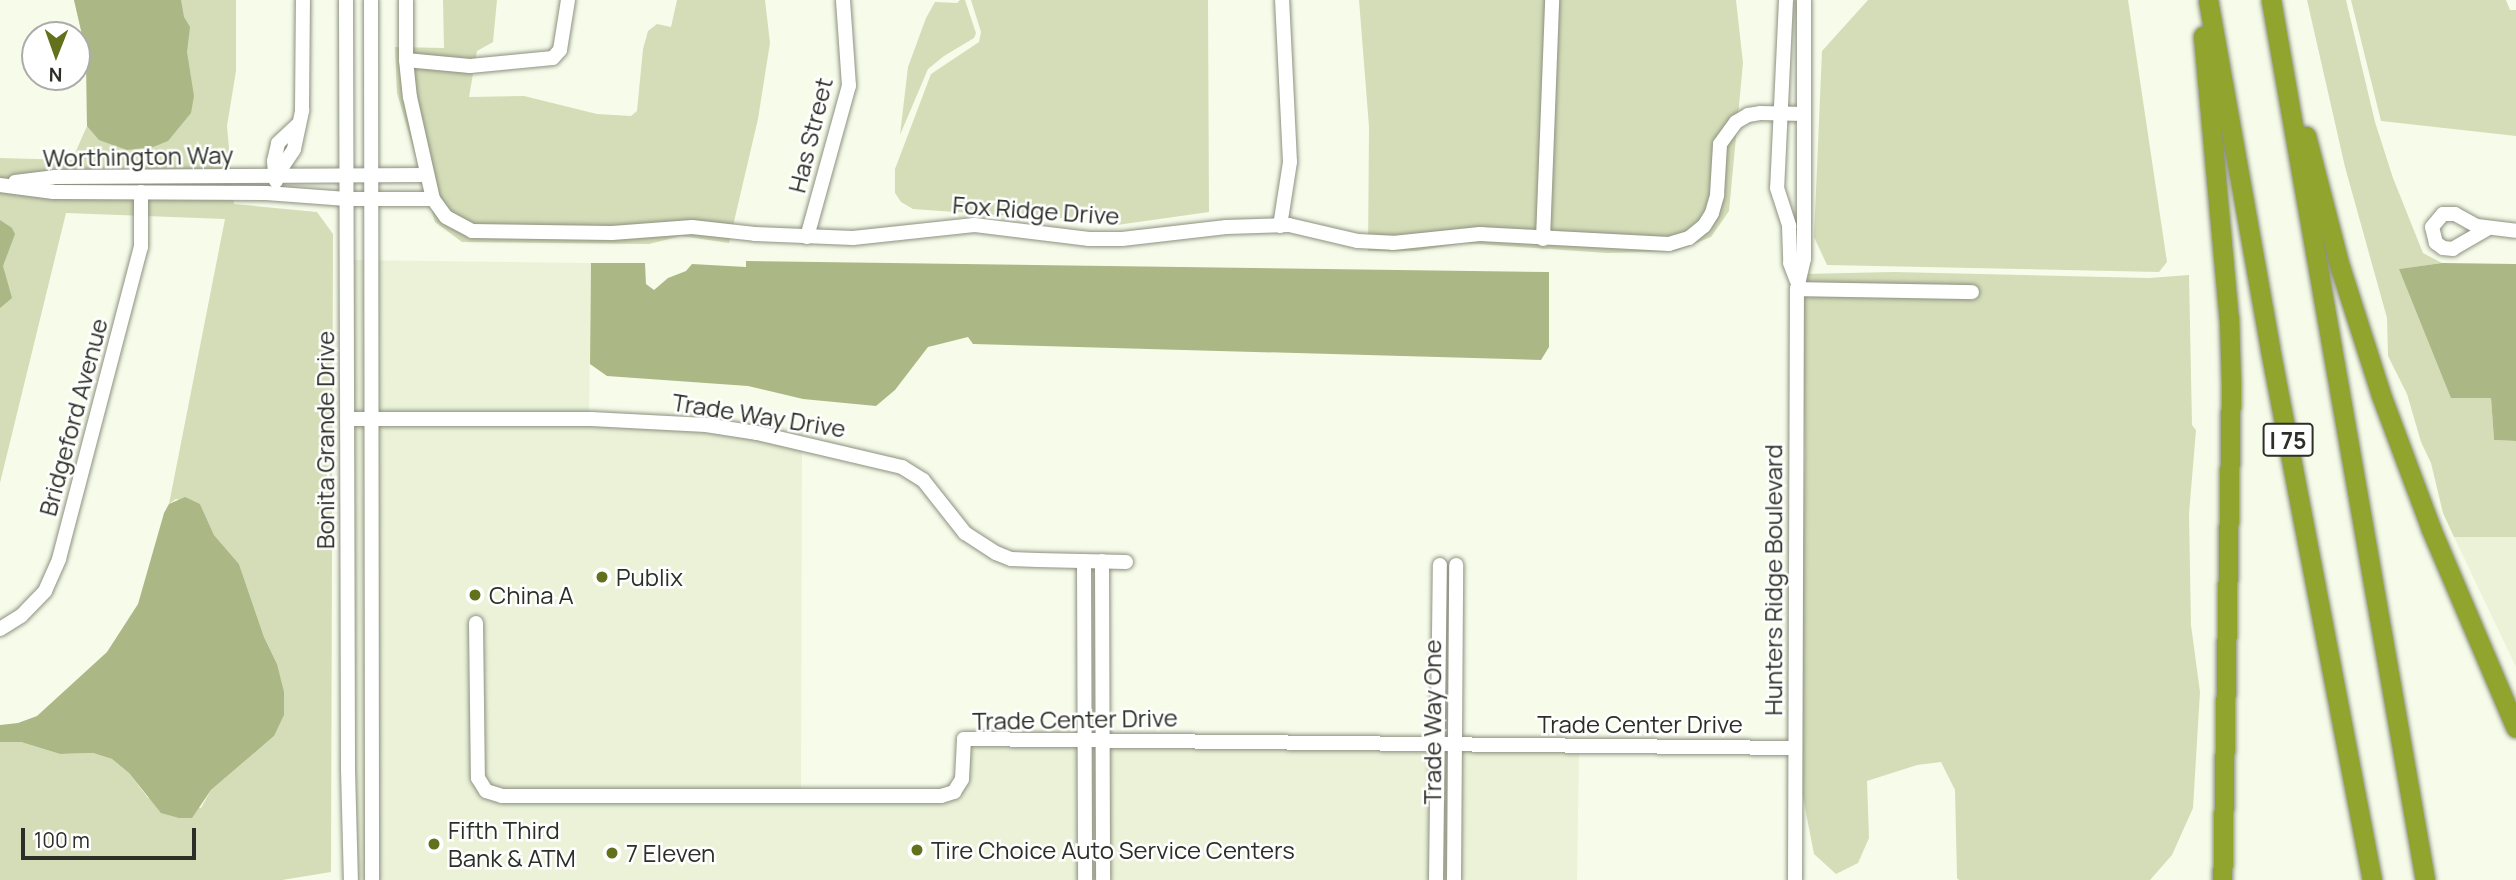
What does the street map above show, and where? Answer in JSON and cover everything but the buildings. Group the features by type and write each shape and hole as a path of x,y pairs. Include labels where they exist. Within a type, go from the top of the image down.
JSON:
{"highway":[{"path":"2201,0 2229,319 2231,382 2222,880"},
{"name":"I 75","path":"2208,0 2270,349 2372,880"},
{"name":"I 75","path":"2271,0 2425,880"},
{"path":"2275,20 2340,267 2367,355 2417,495 2516,728"}],"street":[{"path":"274,194 274,161 278,144 298,125 302,110 303,0"},
{"name":"Bonita Grande Drive","path":"346,0 351,880"},
{"name":"Bonita Grande Drive","path":"371,0 372,880"},
{"path":"406,0 405,60 433,199"},
{"path":"405,60 470,66 553,58 560,50 568,0"},
{"name":"Has Street","path":"807,237 849,86 842,0"},
{"path":"1280,226 1290,162 1282,0"},
{"path":"1543,239 1552,0"},
{"name":"Hunters Ridge Boulevard","path":"1786,0 1777,188 1788,226 1790,262 1797,285"},
{"name":"Hunters Ridge Boulevard","path":"1795,880 1797,285 1804,259 1804,0"},
{"name":"Fox Ridge Drive","path":"433,199 446,217 472,231 612,233 692,227 807,237 883,236 951,225 974,225 1089,239 1122,239 1226,227 1280,226 1358,241 1393,243 1463,234 1669,244 1689,238 1704,226 1712,213 1717,195 1717,159 1727,131 1748,115 1804,114"},
{"name":"Worthington Way","path":"0,185 54,177 427,175"},
{"name":"Worthington Way","path":"0,185 54,192 274,194 371,200 433,199"},
{"name":"Bridgeford Avenue","path":"0,629 21,617 45,591 59,559 141,247 141,192"},
{"path":"2487,229 2516,231"},
{"path":"1797,285 1972,292"},
{"name":"Trade Way Drive","path":"347,419 591,419 706,425 757,433 902,467 923,480 965,533 996,554 1011,559 1126,562"},
{"path":"1084,561 1085,880"},
{"path":"1102,561 1103,880"},
{"name":"Trade Way One","path":"1436,880 1440,565"},
{"name":"Trade Way One","path":"1454,880 1456,565"},
{"name":"Trade Center Drive","path":"476,623 478,778 482,787 493,795 941,796 954,792 962,779 964,739 1103,738 1455,746 1795,748"}],"shaded area":[{"path":"74,0 236,0 236,71 227,126 234,204 317,212 333,234 331,872 282,880 0,880 0,742 21,742 60,754 93,753 112,759 129,773 148,798 201,808 211,790 274,736 277,664 264,637 239,564 214,535 200,504 176,499 169,504 225,219 66,213 0,483 0,158 72,160 87,126 87,91 91,91 91,21 79,21"},
{"path":"74,0 181,0 184,17 190,27 187,52 194,96 191,113 168,141 153,147 127,150 99,140 87,126 87,91 91,91 91,21 79,21"},
{"path":"443,0 497,0 493,42 477,51 469,97 524,96 597,114 631,116 637,111 643,49 648,31 657,24 671,27 677,0 765,0 770,43 758,119 729,243 681,236 649,244 462,242 435,222 397,93 395,47 444,48"},
{"path":"965,0 976,33 974,38 928,69 900,135 908,67 926,18 935,2 957,3"},
{"path":"971,0 1208,0 1209,212 1110,226 1088,213 1073,218 1040,218 913,209 901,202 895,193 895,169 931,74 979,42 981,32"},
{"path":"1359,0 1736,0 1743,63 1729,211 1711,237 1676,251 1607,253 1463,243 1416,251 1368,251 1369,127"},
{"path":"1868,0 2128,0 2167,262 2159,272 1827,265 1814,237 1822,51"},
{"path":"2307,0 2346,0 2375,122 2393,178 2423,253 2442,263 2400,269 2491,398 2494,440 2516,441 2516,537 2454,537 2443,513 2431,463 2421,442 2407,394 2388,356 2387,318 2345,167"},
{"path":"2351,0 2506,0 2510,10 2516,10 2516,136 2381,121"},
{"path":"0,220 12,228 15,234 3,266 12,298 0,308"},
{"path":"350,260 591,263 589,418 802,442 801,796 952,790 962,758 975,743 1579,751 1577,880 351,880"},
{"path":"746,261 1549,272 1549,347 1541,360 973,344 968,337 928,347 895,390 876,406 803,399 748,386 607,376 590,364 591,263 645,263 646,284 654,290 668,278 686,271 692,264 746,267"},
{"path":"2442,263 2516,264 2516,441 2494,440 2491,398 2451,398 2399,269"},
{"path":"1894,272 2149,278 2189,275 2192,425 2196,430 2189,514 2191,625 2200,692 2193,808 2172,855 2150,880 1959,880 1955,790 1941,762 1917,765 1867,781 1869,838 1858,863 1836,874 1814,854 1798,772 1805,453 1801,274"},
{"path":"185,497 200,504 214,535 239,564 264,637 277,664 284,692 284,715 274,736 211,790 192,818 161,813 129,773 112,759 93,753 60,754 21,742 0,742 0,725 18,723 37,716 107,652 138,604 164,513 169,504"},
{"path":"2454,537 2516,537 2516,667"}],"place":[{"name":"Publix","path":"602,577"},
{"name":"China A","path":"475,595"},
{"name":"Fifth Third Bank & ATM","path":"434,844"},
{"name":"Tire Choice Auto Service Centers","path":"917,850"},
{"name":"7 Eleven","path":"612,853"}]}
